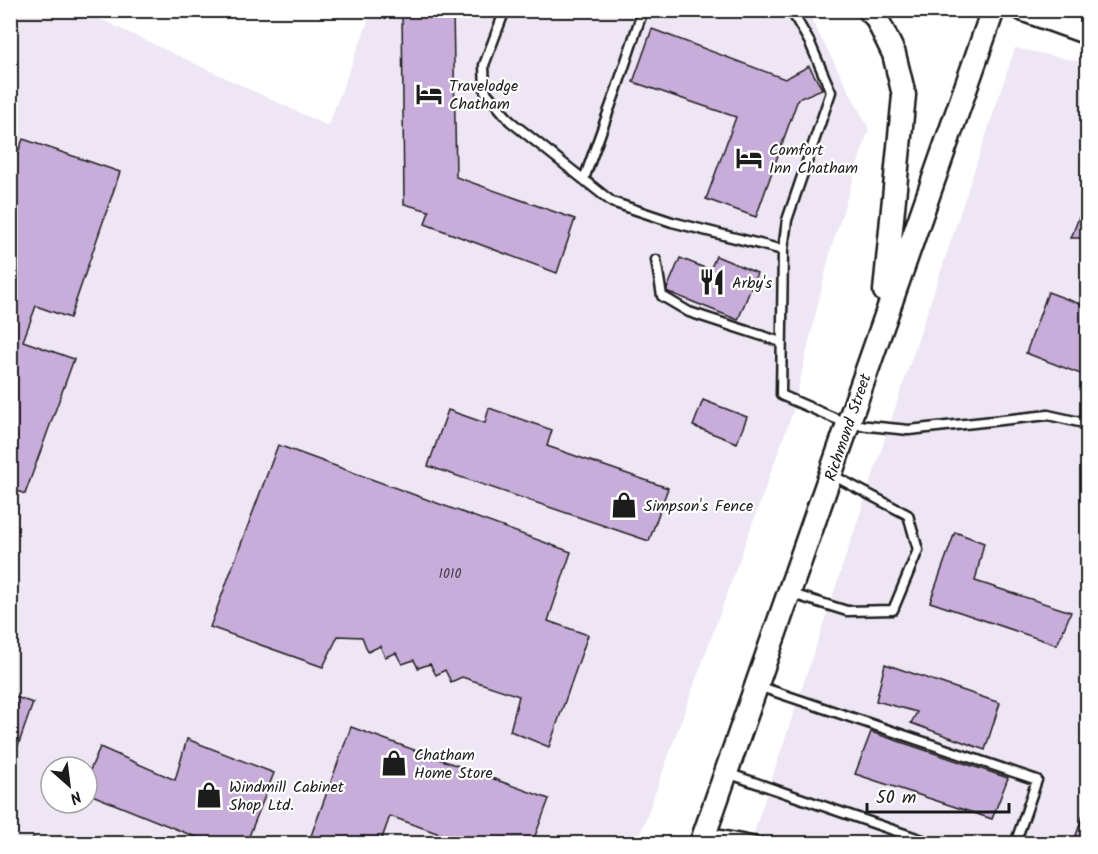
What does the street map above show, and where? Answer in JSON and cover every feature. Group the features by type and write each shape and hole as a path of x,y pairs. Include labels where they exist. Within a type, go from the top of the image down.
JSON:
{"main road":[{"path":"869,10 876,17 894,54 904,95 882,326"},
{"name":"Richmond Street","path":"703,838 993,10"},
{"path":"1024,10 1088,33"}],"lane":[{"path":"505,10 484,65 485,91 510,121 615,202 672,222 783,250"},
{"path":"584,179 643,10"},
{"path":"791,10 810,43 831,92 787,220 783,250 781,395 848,424 909,430 1048,414 1088,424"},
{"path":"656,260 662,296 689,312 781,342"},
{"path":"789,593 848,611 893,610 918,550 908,515 830,474"},
{"path":"757,686 1038,780 1015,843"},
{"path":"727,773 934,843"},
{"path":"703,838 766,843"}],"shaded area":[{"path":"10,11 83,11 328,126 372,11 807,11 869,129 831,249 792,414 637,843 11,843"},
{"path":"1015,48 1087,63 1087,843 750,844"}],"building":[{"name":"Travelodge Chatham","path":"402,10 453,10 456,177 575,219 557,273 425,224 429,211 404,204"},
{"name":"Comfort Inn Chatham","path":"652,29 785,79 809,66 822,89 798,99 756,217 706,199 736,117 633,82"},
{"path":"23,139 120,172 70,318 36,306 23,341 74,359 25,494 10,488 10,176"},
{"path":"1088,194 1088,238 1071,238"},
{"name":"Arby's","path":"716,256 757,273 738,320 666,291 680,258 710,270"},
{"path":"1048,292 1088,307 1088,377 1026,353"},
{"path":"703,400 747,417 737,443 693,426"},
{"path":"489,408 552,430 547,446 668,488 649,541 428,466 448,410 485,423"},
{"path":"278,445 571,552 548,621 588,635 549,747 510,731 519,696 462,677 451,682 445,670 436,675 430,664 418,668 414,660 402,664 396,653 385,657 380,646 368,652 362,637 338,636 323,667 210,627"},
{"path":"955,532 984,543 975,581 1071,612 1057,645 930,602"},
{"path":"885,664 1000,703 985,750 911,723 917,712 876,701"},
{"path":"10,695 33,703 13,760 10,759"},
{"name":"Chatham Home Store","path":"351,727 549,799 532,844 467,844 390,816 380,844 308,844"},
{"path":"871,732 1008,778 992,819 855,774"},
{"path":"187,739 274,773 246,844 213,844 99,798 99,755 97,755 100,747 175,780"},
{"path":"1088,801 1088,844 1073,844"},
{"path":"33,838 48,844 31,844"}],"place":[{"name":"Travelodge Chatham","path":"429,94"},
{"name":"Comfort Inn Chatham","path":"749,158"},
{"name":"Arby's","path":"712,282"},
{"name":"Simpson's Fence","path":"624,505"},
{"name":"Chatham Home Store","path":"394,763"},
{"name":"Windmill Cabinet Shop Ltd.","path":"209,795"}]}
